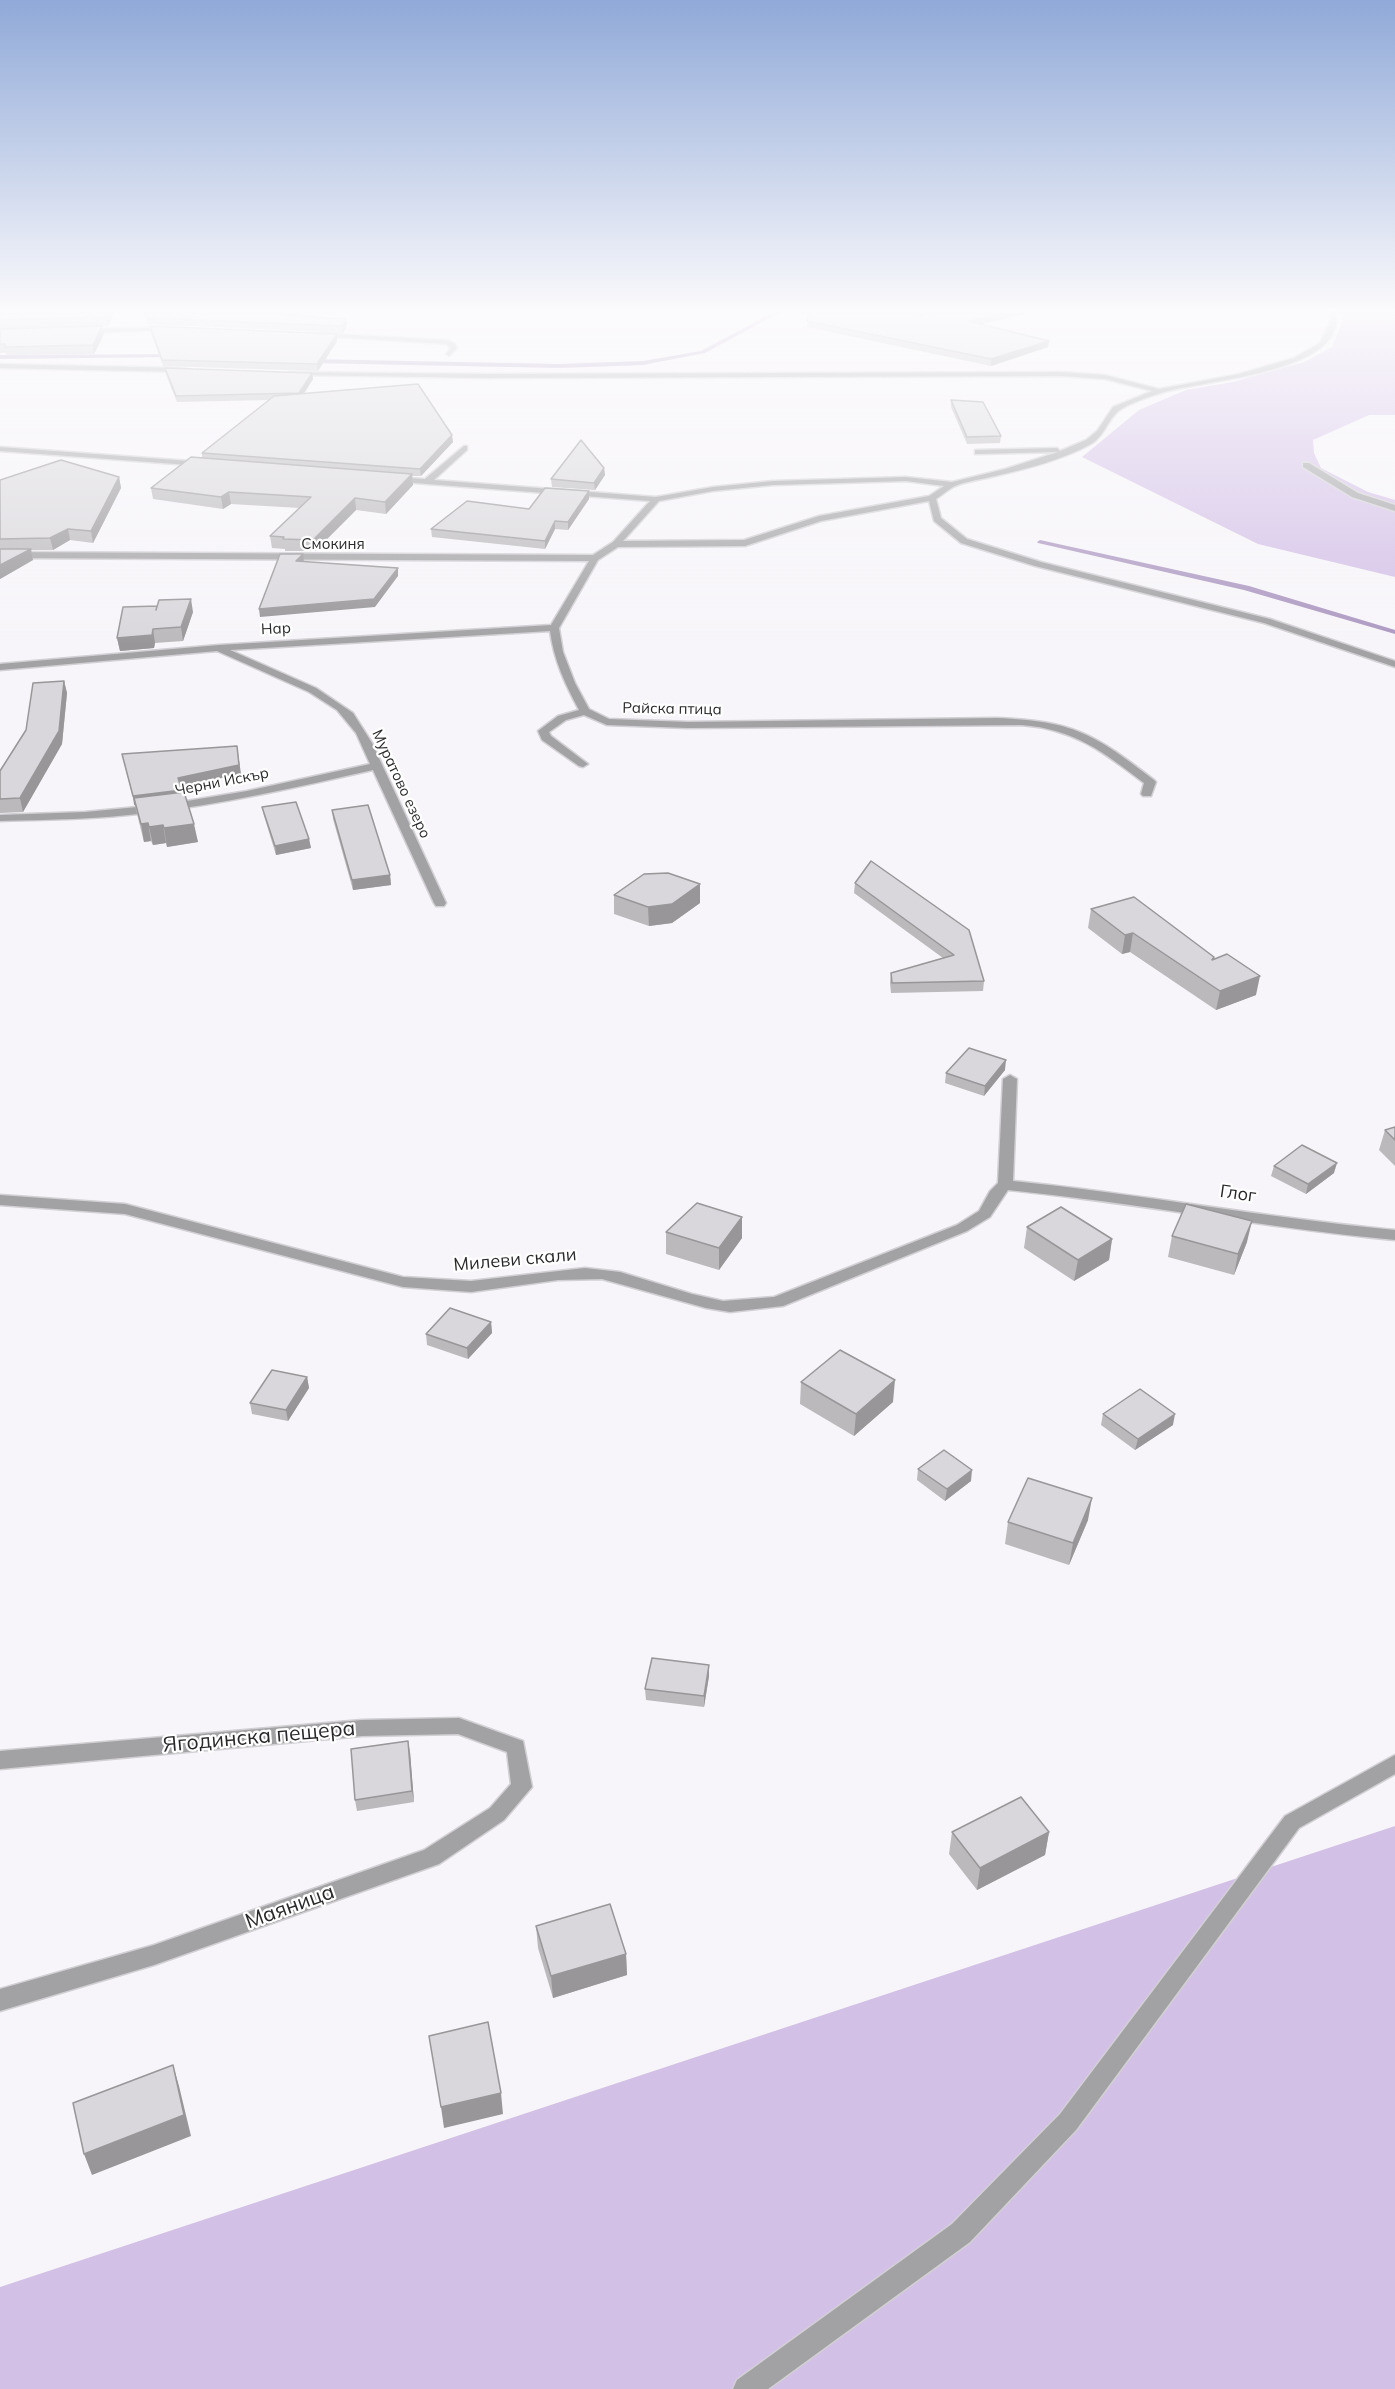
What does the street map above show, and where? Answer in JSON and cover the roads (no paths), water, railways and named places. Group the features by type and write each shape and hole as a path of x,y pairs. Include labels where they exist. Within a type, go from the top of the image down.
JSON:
{"street":[{"path":"380,478 656,499 713,489 773,483 906,479 952,484 1007,471 1072,450 1089,442 1106,424"},
{"path":"427,482 464,448"},
{"path":"0,449 214,465"},
{"path":"978,452 1072,450"},
{"path":"1306,465 1355,495 1395,508"},
{"path":"616,544 745,543 819,519 932,498 952,484"},
{"path":"932,498 937,519 964,541 1038,564 1267,621 1395,664"},
{"path":"583,764 546,738 543,731 562,718 585,711 562,662 554,628 595,558 616,544 656,499"},
{"name":"Смокиня","path":"0,555 595,558"},
{"name":"Нар","path":"0,667 219,648 554,628"},
{"name":"Муратово езеро","path":"219,648 235,658 298,682 343,709 364,735 376,766 440,903"},
{"name":"Райска птица","path":"585,711 607,722 688,725 997,721 1032,723 1063,728 1102,746 1150,782 1147,794"},
{"name":"Черни Искър","path":"0,818 105,815 170,807 247,794 376,766"},
{"name":"Милеви скали","path":"0,1200 125,1209 403,1282 441,1286 481,1286 518,1279 587,1273 629,1281 721,1306 749,1306 777,1302 962,1228 981,1218 993,1206 997,1191 1005,1185 1010,1079"},
{"name":"Глог","path":"1005,1185 1066,1191 1341,1230 1395,1235"},
{"name":"Ягодинска пещера","path":"0,1760 383,1728 459,1726 516,1747"},
{"name":"Маяница","path":"0,2000 154,1955 431,1857 497,1814 522,1787 516,1747"},
{"path":"746,2389 961,2234 1068,2122 1292,1822 1395,1764"}],"waterway":[{"path":"1040,542 1246,588 1395,632"}]}
